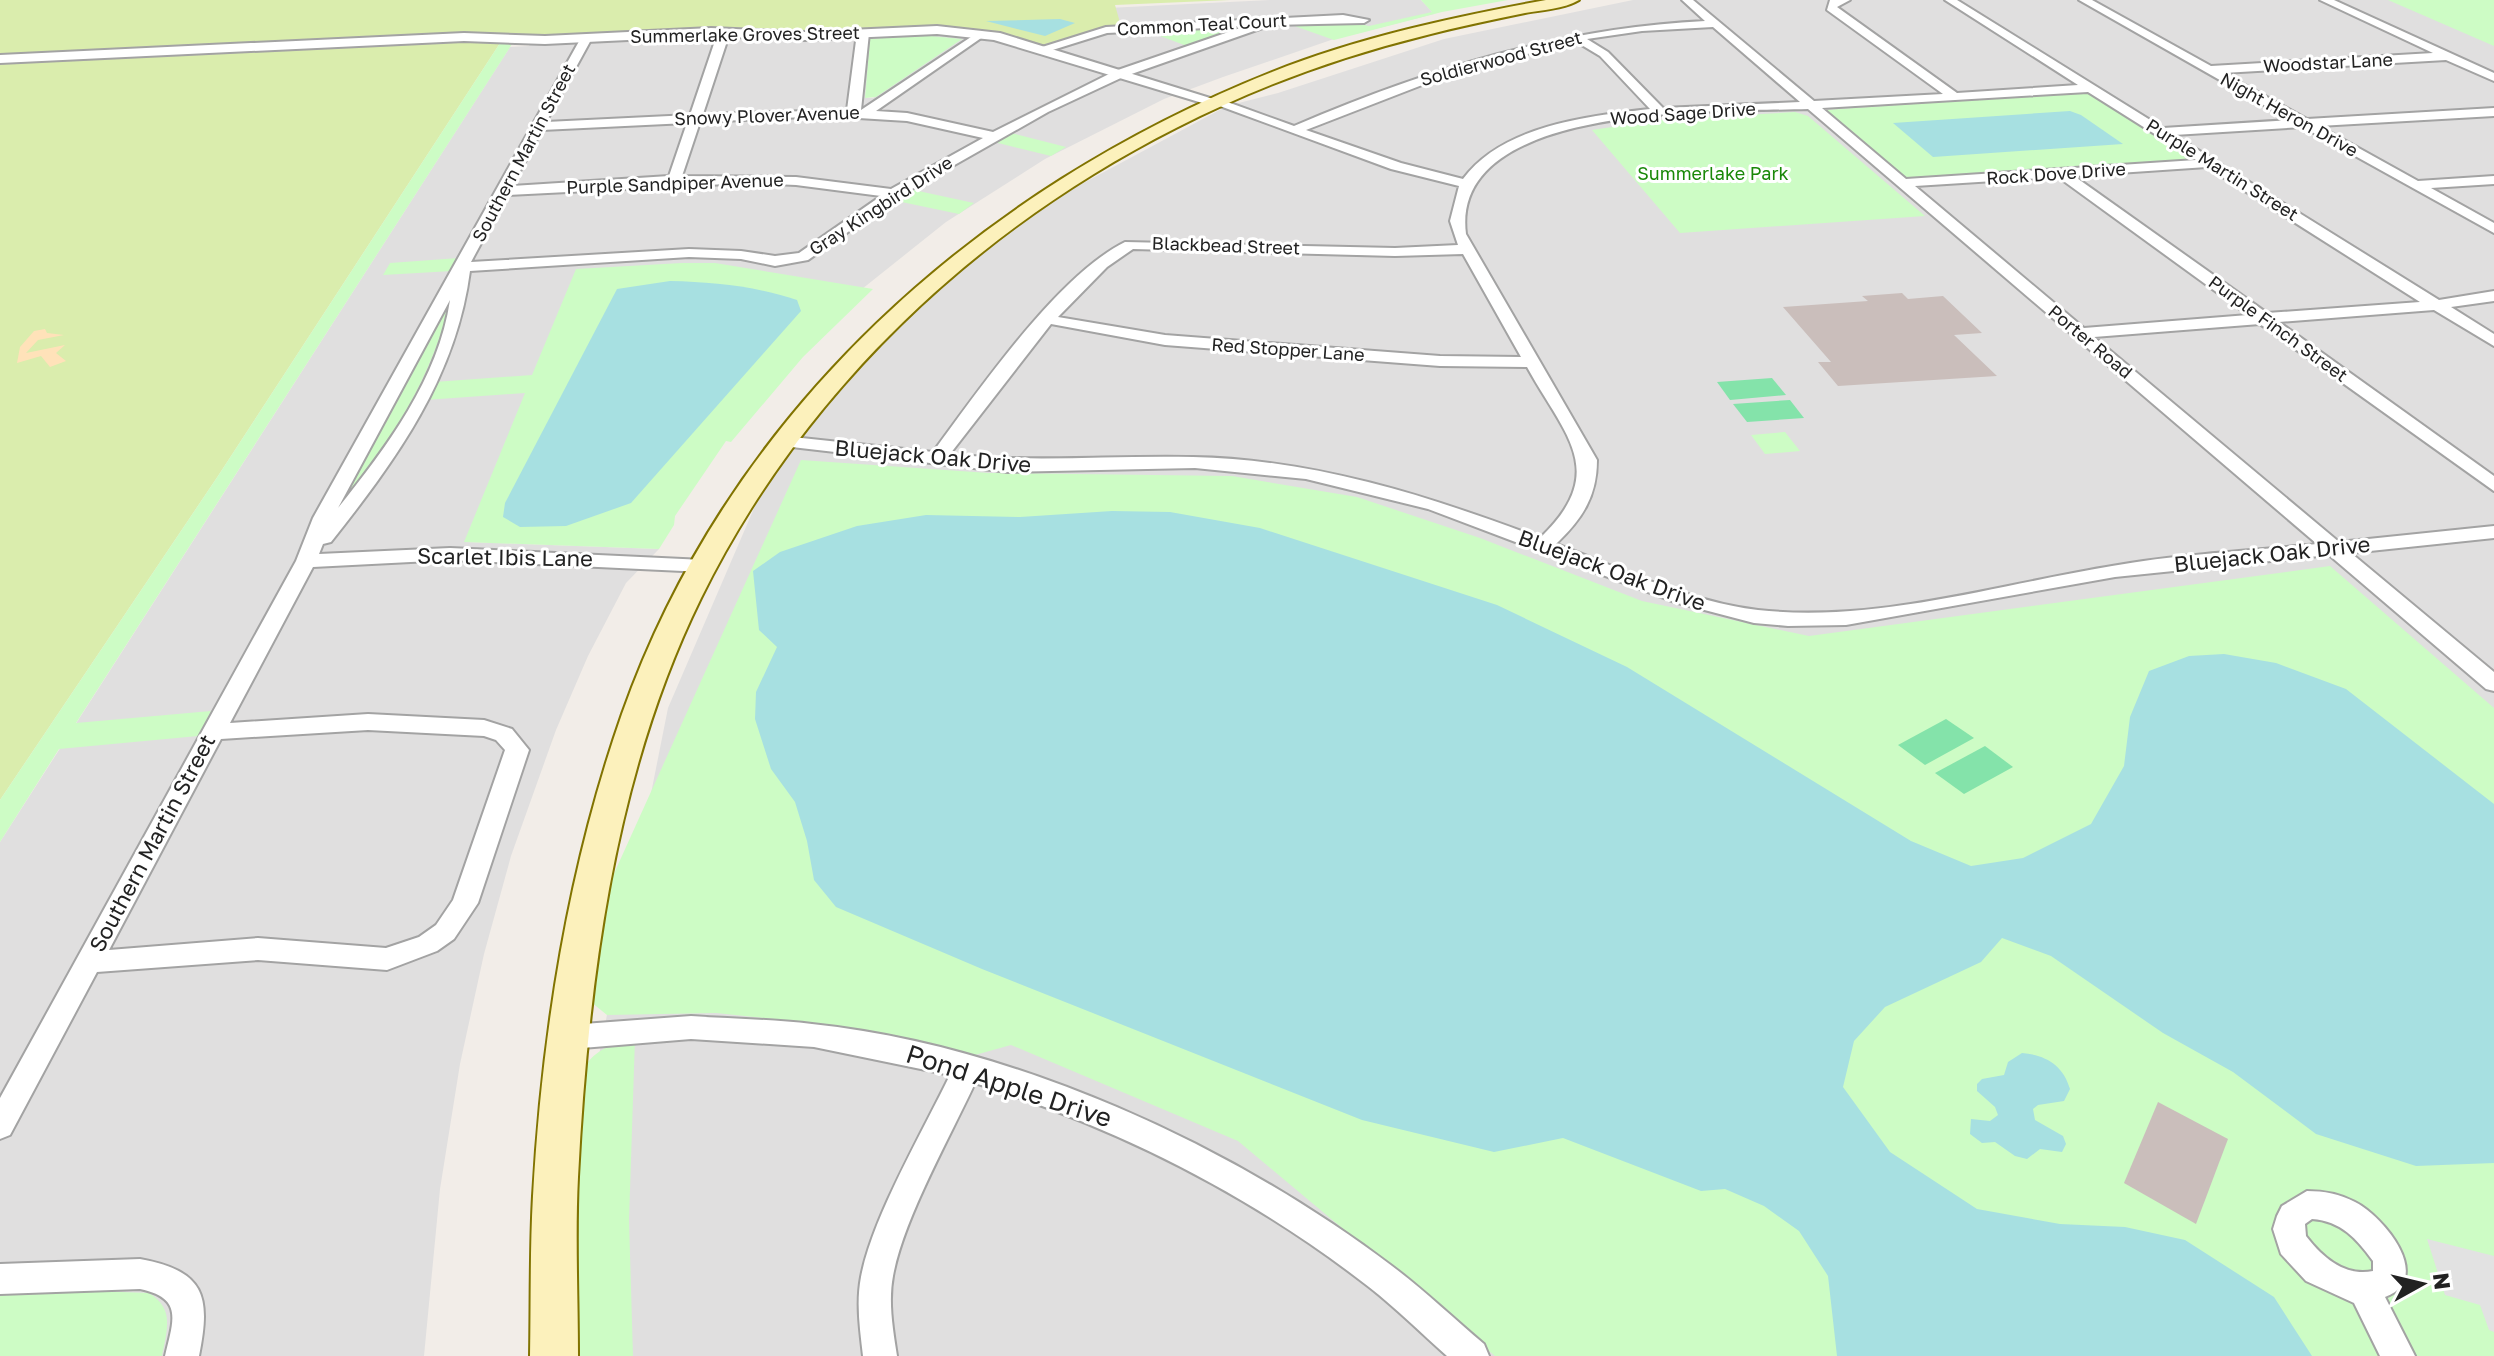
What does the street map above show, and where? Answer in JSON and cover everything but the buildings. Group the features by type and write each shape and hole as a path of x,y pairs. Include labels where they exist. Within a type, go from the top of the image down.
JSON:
{"main road":[{"path":"554,1356 556,1179 570,1037 590,908 611,807 640,708 704,566 747,493 783,441 878,331 927,283 985,236 1061,182 1123,146 1282,74 1397,38 1571,0"}],"street":[{"name":"Porter Road","path":"1687,0 2494,684"},
{"path":"1845,0 1834,2 1831,8 1955,97"},
{"name":"Purple Martin Street","path":"1950,0 2494,341"},
{"name":"Night Heron Drive","path":"2084,0 2494,229"},
{"path":"2325,0 2494,77"},
{"name":"Common Teal Court","path":"1043,50 1106,30 1272,21 1364,20"},
{"name":"Gray Kingbird Drive","path":"462,267 689,253 783,261 810,253 893,194 993,136 1119,74 1272,21"},
{"name":"Soldierwood Street","path":"1295,130 1413,82 1578,38 1650,27 1716,24"},
{"name":"Summerlake Groves Street","path":"0,59 464,37 586,38 724,32 794,36 937,30 980,34 1043,50 1215,102 1396,166 1466,184"},
{"path":"674,181 724,32"},
{"path":"859,113 863,33"},
{"path":"859,113 980,34"},
{"name":"Southern Martin Street","path":"0,1126 306,561 338,490 586,38"},
{"path":"1578,38 1604,54 1661,113"},
{"name":"Woodstar Lane","path":"2207,70 2448,56"},
{"name":"Wood Sage Drive","path":"1466,184 1499,154 1543,135 1598,121 1661,113 2092,88"},
{"path":"2161,132 2494,112"},
{"name":"Snowy Plover Avenue","path":"539,126 696,117 859,113 928,121 993,136"},
{"name":"Rock Dove Drive","path":"1901,183 2210,163"},
{"name":"Purple Finch Street","path":"2063,174 2494,485"},
{"name":"Purple Sandpiper Avenue","path":"503,191 674,181 790,179 893,194"},
{"path":"2415,185 2494,180"},
{"path":"1466,184 1458,196 1455,213 1466,249 1588,460 1589,486 1583,503 1544,545"},
{"name":"Blackbead Street","path":"938,458 1006,364 1045,318 1108,257 1130,245 1395,252 1466,249"},
{"name":"Southern Martin Street","path":"306,561 372,479 428,384 454,319 462,267"},
{"path":"2078,333 2437,305 2494,296"},
{"name":"Red Stopper Lane","path":"1045,318 1098,331 1179,343 1457,364 1532,362"},
{"name":"Bluejack Oak Drive","path":"783,441 1008,466 1195,462 1306,473 1435,505 1681,598 1754,616 1788,619 1846,618 1901,610 2115,571 2494,532"},
{"name":"Scarlet Ibis Lane","path":"306,561 450,554 704,566"},
{"path":"88,962 258,949 387,959 428,944 445,932 465,903 517,750 514,742 500,731 484,728 368,722 212,732"},
{"name":"Pond Apple Drive","path":"570,1037 628,1028 733,1028 898,1049 968,1067 1075,1102 1173,1146 1249,1189 1333,1243 1446,1331 1472,1356"},
{"path":"880,1356 875,1314 877,1276 893,1228 968,1067"},
{"path":"0,1279 140,1274 167,1279 184,1294 190,1318 182,1356"},
{"path":"2364,1289 2398,1356"}],"shaded area":[{"path":"1270,0 1421,0 1434,14 1331,40 1223,77 1164,99 1045,159 946,222 862,289 465,542 659,549 626,583 588,656 556,730 511,856 484,954 460,1064 440,1189 424,1356 147,1356 0,1305 0,842 510,47 529,46 534,36","holes":["932,35 887,88 873,98 865,98 872,38"]},
{"name":"Summerlake Park","path":"1633,0 2494,0 2494,1356 575,1356 598,1060 668,708 783,441 985,236 1227,106 1278,93 1444,39"},
{"path":"2427,1239 2494,1256 2494,1332 2489,1330 2480,1305 2445,1295"}],"green space":[{"path":"0,0 1230,0 1115,5 1121,26 1089,31 1042,45 985,32 504,37 218,476 0,800"},
{"path":"1421,0 1508,0 1442,12 1334,40 1286,23 1344,21 1369,26 1432,12"},
{"path":"2388,0 2494,0 2494,46"},
{"path":"1225,25 1235,29 1187,46 1144,30"},
{"path":"921,35 962,39 876,97 865,98 870,39"},
{"path":"502,40 514,41 76,723 211,711 198,736 59,749 0,842 0,800 218,476"},
{"path":"2087,92 2196,160 1914,180 1899,174 1825,110"},
{"name":"Summerlake Park","path":"1795,112 1808,116 1925,216 1680,233 1592,130 1659,120"},
{"path":"1007,132 1066,147 1051,156 990,141"},
{"path":"909,189 974,203 959,214 892,200"},
{"path":"459,258 452,271 383,275 390,263"},
{"path":"715,263 873,289 803,357 731,442 726,441 675,516 674,525 659,549 464,542 525,393 425,400 434,382 532,375 576,269"},
{"path":"453,291 433,354 405,413 330,520"},
{"path":"1772,378 1786,395 1730,400 1717,382"},
{"path":"1790,400 1804,418 1747,422 1733,404"},
{"path":"1785,432 1800,451 1765,454 1751,435"},
{"path":"801,460 989,473 1232,476 1357,497 1480,538 1642,601 1809,636 2330,566 2494,708 2494,1356 1495,1356 1238,1141 1011,1045 975,1055 913,1039 814,1023 716,1013 607,1015 591,1002 607,889"},
{"path":"1946,719 1974,738 1925,765 1898,745"},
{"path":"1985,746 2013,767 1964,794 1935,773"},
{"path":"635,1038 629,1220 633,1356 569,1356 581,1072 591,1058 604,1049"},
{"path":"64,1290 149,1293 166,1313 167,1329 162,1356 0,1356 0,1292"}],"sand":[{"path":"45,329 47,333 64,335 38,340 26,353 65,345 56,353 66,361 50,367 41,356 17,363 20,347 34,331"}],"water":[{"path":"1060,19 1075,23 1045,36 986,21"},
{"path":"2070,111 2081,115 2123,144 1933,157 1893,123"},
{"path":"670,281 766,291 797,300 801,311 631,503 566,526 520,527 503,517 505,503 617,289"},
{"path":"1112,511 1170,512 1260,528 1497,605 1627,667 1911,841 1971,866 2023,858 2091,824 2124,766 2130,717 2149,671 2189,656 2224,654 2276,663 2346,689 2494,804 2494,1163 2416,1166 2316,1134 2233,1072 2163,1033 2051,956 2002,938 1981,962 1885,1007 1854,1041 1843,1087 1890,1152 1977,1209 2060,1224 2125,1227 2185,1240 2274,1297 2312,1356 1837,1356 1828,1276 1799,1231 1764,1206 1725,1189 1701,1191 1563,1138 1494,1152 1362,1120 982,969 836,907 814,880 807,841 795,802 771,769 755,719 756,692 777,647 759,630 753,571 780,552 857,526 926,515 1020,517"},
{"path":"2022,1053 2039,1056 2052,1063 2067,1081 2070,1089 2064,1101 2038,1105 2033,1109 2035,1120 2063,1136 2066,1144 2062,1152 2040,1149 2027,1159 2015,1156 1995,1142 1982,1143 1970,1134 1971,1119 1990,1121 1998,1115 1995,1107 1977,1091 1977,1084 1982,1079 2004,1075 2008,1062"}]}
